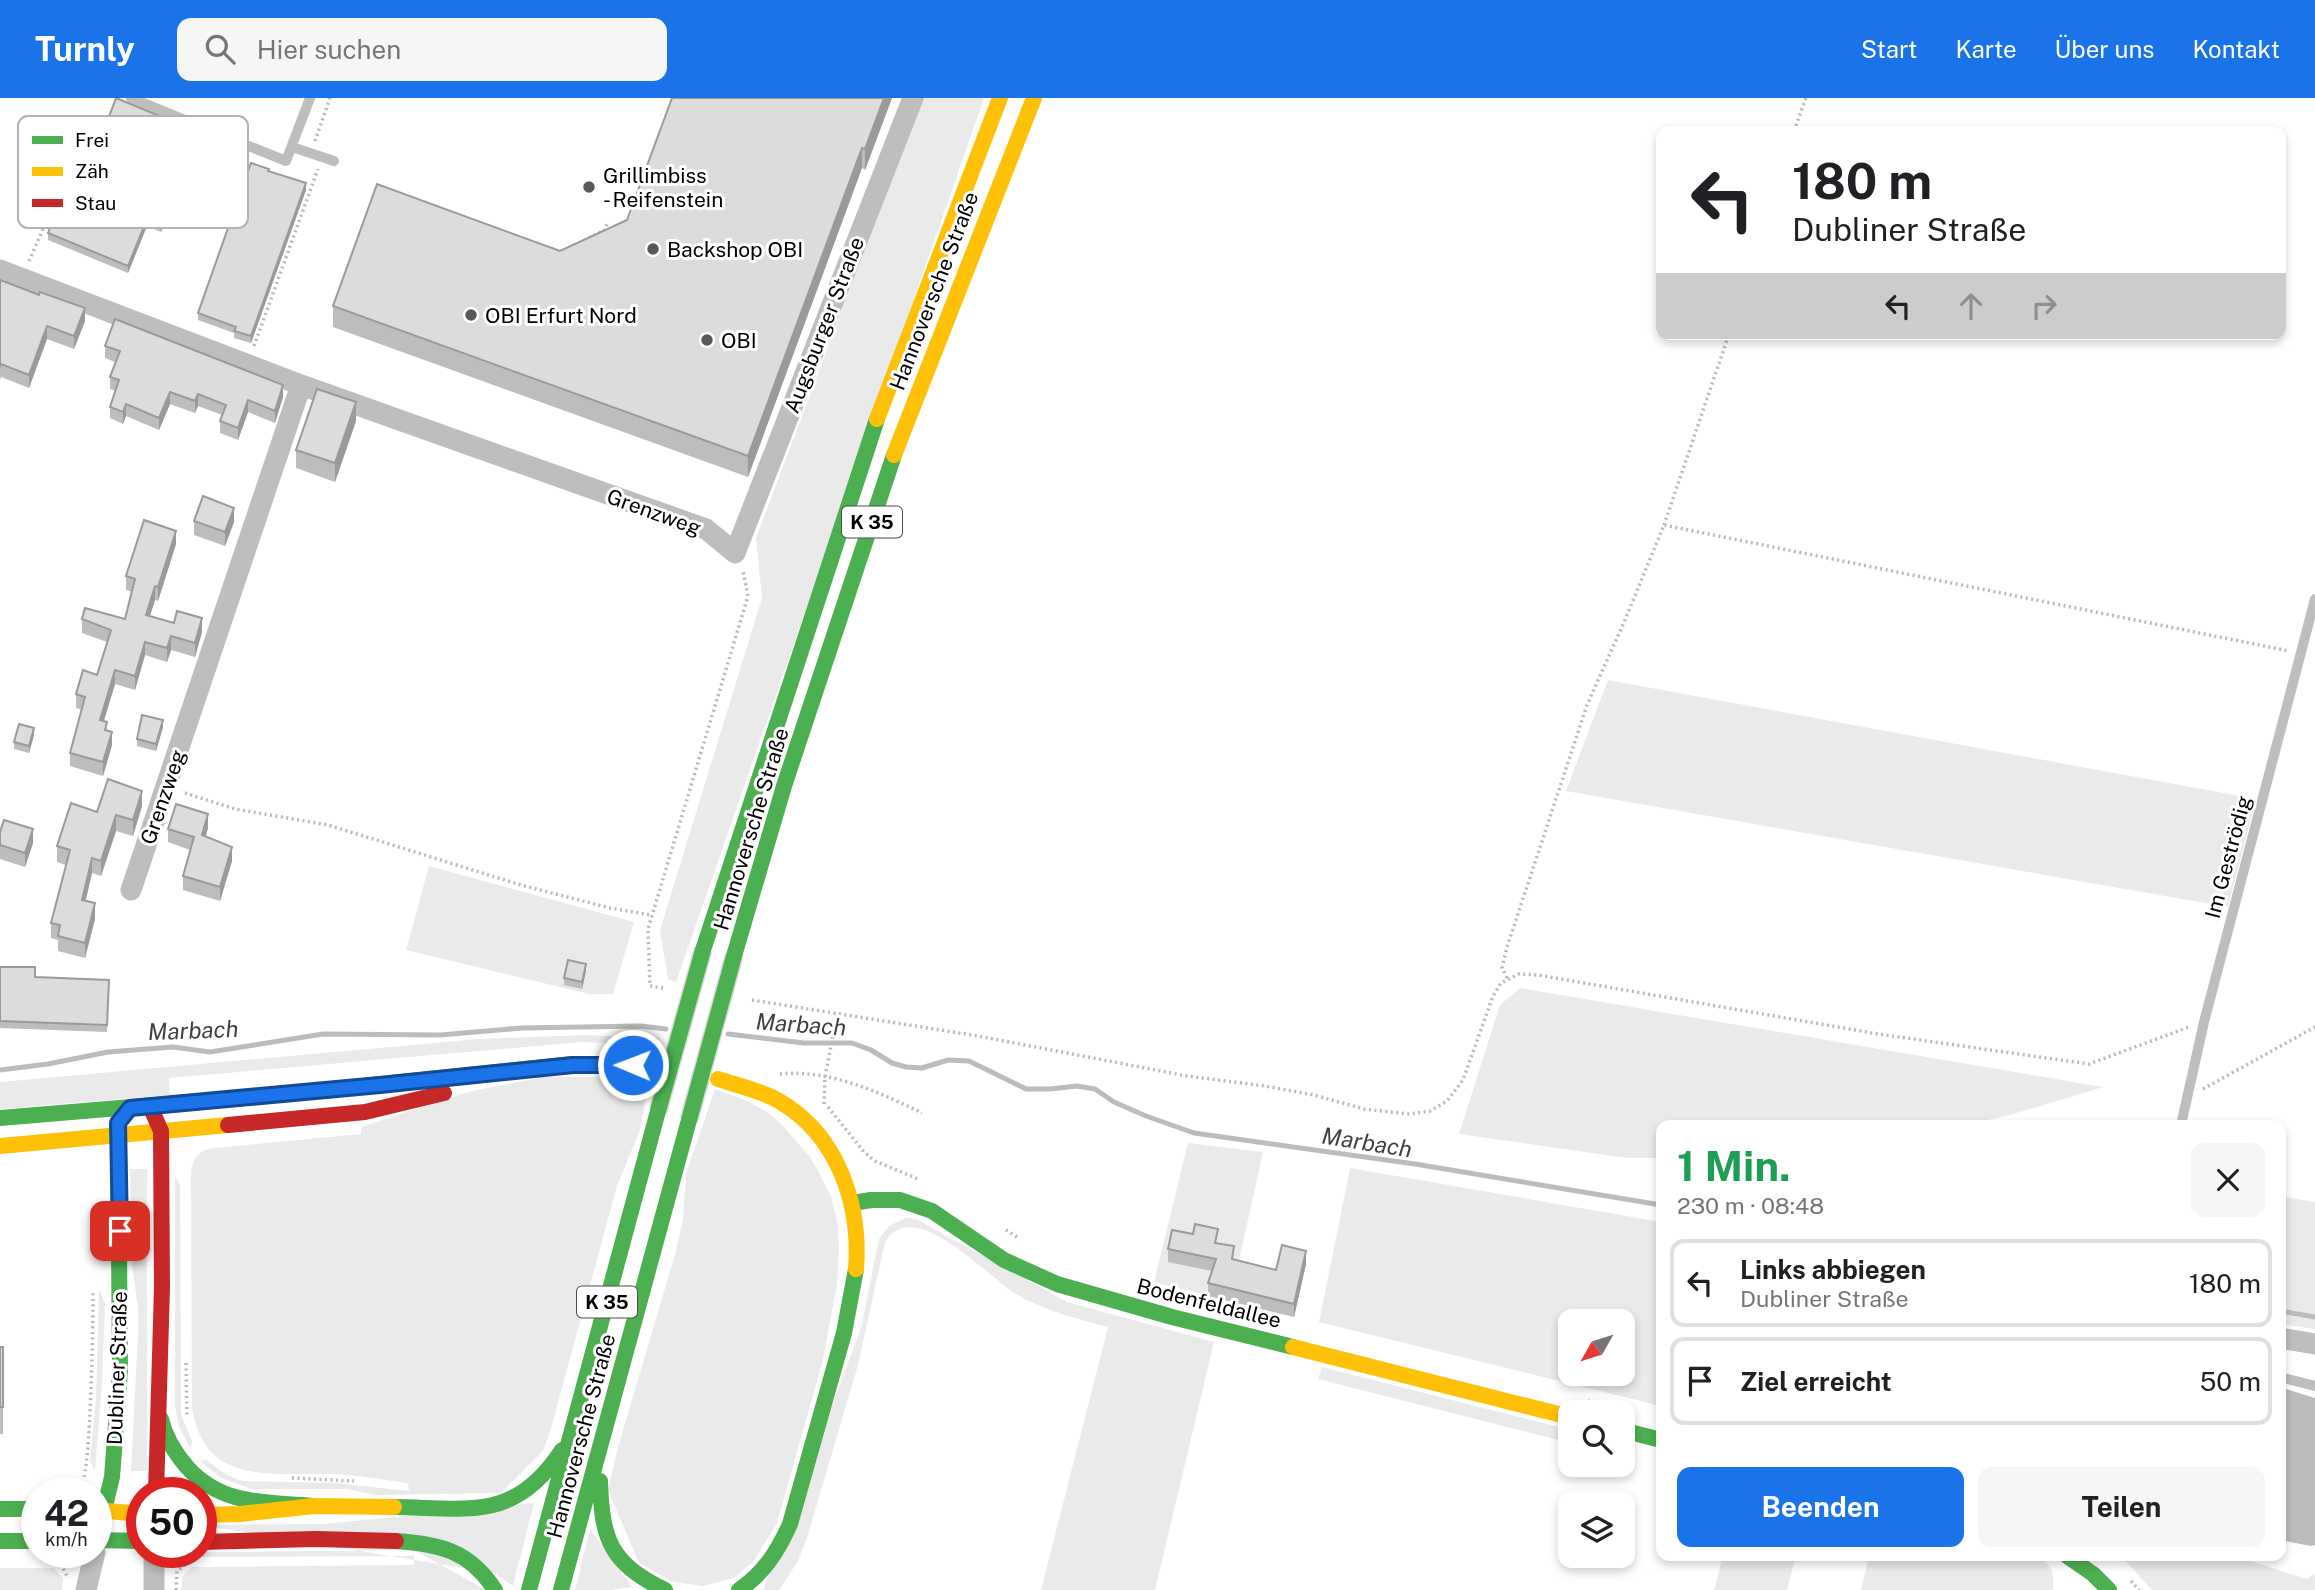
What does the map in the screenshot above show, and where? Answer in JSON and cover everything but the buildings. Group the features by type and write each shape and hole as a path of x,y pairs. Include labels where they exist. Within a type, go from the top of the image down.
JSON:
{"main road":[{"name":"Hannoversche Straße","path":"529,1590 703,950 865,449 1000,98"},
{"name":"Hannoversche Straße","path":"561,1590 734,956 784,786 900,437 1034,98"},
{"path":"0,1118 573,1065 653,1066"},
{"path":"0,1146 365,1112 424,1099 514,1072"},
{"path":"718,1079 773,1097 813,1129 831,1152 853,1203 858,1260 856,1282 839,1353 794,1512 781,1545 765,1570 739,1590"},
{"path":"137,1107 153,1112 161,1131"},
{"name":"Dubliner Straße","path":"112,1477 120,1371 118,1123 137,1107"},
{"name":"Dubliner Straße","path":"157,1477 161,1131"},
{"name":"Bodenfeldallee","path":"853,1203 900,1200 932,1211 1004,1259 1057,1284 1172,1317 1558,1414"},
{"path":"159,1409 165,1433 175,1451 197,1477 216,1492 314,1506 490,1506 514,1499 535,1484 568,1443"},
{"path":"1635,1433 1656,1439"},
{"path":"599,1450 600,1508 605,1535 628,1569 665,1590"},
{"path":"217,1515 314,1506"},
{"path":"0,1509 21,1509"},
{"path":"217,1542 316,1539 423,1543 453,1550 476,1565 495,1590"},
{"path":"0,1541 21,1541"},
{"path":"2076,1561 2109,1590"}],"street":[{"name":"Augsburger Straße","path":"735,553 913,98"},
{"name":"Grenzweg","path":"0,270 301,385 706,529 735,553"},
{"name":"Grenzweg","path":"131,890 301,385"},
{"path":"2286,1339 2315,1344"},
{"name":"Dubliner Straße","path":"86,1590 91,1568"},
{"path":"154,1590 155,1568"}],"lane":[{"path":"131,98 175,116"},
{"path":"248,146 286,161 310,98"},
{"path":"292,147 334,161"},
{"name":"Im Geströdig","path":"2181,1120 2204,1022 2315,599"},
{"path":"2286,1379 2315,1386"}],"path":[{"path":"310,153 330,98"},
{"path":"1796,126 1806,98"},
{"path":"247,365 322,157"},
{"path":"583,241 605,230 607,225"},
{"path":"21,279 44,228"},
{"path":"1507,978 1502,968 1507,947 1587,705 1664,525 1727,340"},
{"path":"1664,525 2301,654"},
{"path":"649,986 648,929 748,596 744,573 735,553"},
{"path":"166,787 235,809 328,825 521,884 610,908 652,915"},
{"path":"751,1000 836,1017 978,1035 1187,1076 1314,1095 1364,1109 1409,1114 1430,1111 1447,1101 1463,1080 1493,996 1501,983 1519,974 1538,975 1878,1034 2089,1063 2204,1022"},
{"path":"824,1104 825,1077 836,1017"},
{"path":"2187,1098 2315,1027"},
{"path":"782,1079 772,1075 792,1073 825,1077 878,1092 922,1113"},
{"path":"818,1099 875,1161 921,1181"},
{"path":"1000,1226 1021,1240"},
{"path":"84,1477 90,1401 93,1285"},
{"path":"287,1478 336,1478 362,1482"},
{"path":"176,1590 180,1568"}],"shaded area":[{"path":"922,98 984,98 676,982 668,979 660,930 762,598 756,538"},
{"path":"1608,680 2256,799 2228,907 1566,791"},
{"path":"429,866 634,922 613,994 589,994 406,950"},
{"path":"1520,988 2103,1087 1988,1120 1656,1120 1656,1158 1627,1158 1459,1134 1500,1005"},
{"path":"584,1035 660,1038 658,1046 583,1042 169,1078 170,1095 0,1109 0,1082 479,1039"},
{"path":"544,1077 650,1077 640,1130 617,1186 543,1451 501,1493 377,1495 346,1489 252,1489 221,1478 201,1462 205,1459 225,1474 242,1481 335,1483 409,1491 408,1483 362,1476 245,1470 227,1464 211,1452 199,1434 192,1408 191,1172 198,1155 214,1148 361,1134 361,1127 472,1091"},
{"path":"715,1089 767,1112 811,1158 831,1196 838,1226 839,1251 837,1284 823,1360 777,1523 753,1562 734,1578 703,1586 673,1582 639,1563 608,1490 618,1447 676,1251 683,1219 686,1174"},
{"path":"1188,1143 1263,1152 1230,1301 1154,1282"},
{"path":"1350,1168 1656,1221 1656,1405 1580,1386 1635,1386 1635,1309 1558,1309 1558,1381 1319,1322"},
{"path":"130,1169 147,1169 147,1471 131,1471 138,1308 132,1265"},
{"path":"175,1177 180,1184 181,1415 192,1441 191,1449 179,1427 175,1406"},
{"path":"2286,1197 2315,1202 2315,1329 2286,1325"},
{"path":"905,1218 916,1219 1067,1302 1214,1342 1155,1590 1041,1590 1108,1327 1060,1314 1026,1300 950,1243 913,1227 898,1230 885,1242 858,1365 798,1561 779,1590 763,1590 861,1328 879,1239 889,1226"},
{"path":"99,1290 105,1303 95,1470 90,1461 96,1399"},
{"path":"1322,1367 1558,1427 1558,1440 1318,1379"},
{"path":"2286,1389 2315,1398 2315,1545 2286,1541"},
{"path":"534,1503 513,1586 494,1573 217,1528 217,1525 324,1524"},
{"path":"590,1529 632,1587 575,1590"},
{"path":"414,1550 486,1590 181,1590 183,1576 191,1568 414,1565 414,1556 217,1557 217,1552"},
{"path":"1722,1561 1795,1561 1787,1590 1714,1590"},
{"path":"1868,1561 2043,1561 2051,1569 2053,1578 2053,1590 1861,1590"},
{"path":"2126,1561 2250,1561 2306,1579 2315,1574 2315,1590 2152,1590"},
{"path":"0,1568 54,1568 63,1578 62,1590 0,1590"}],"waterway":[{"name":"Marbach","path":"0,1070 108,1052 173,1047 210,1052 323,1034 440,1035 521,1028 641,1026 666,1029"},
{"name":"Marbach","path":"728,1034 804,1043 852,1043 906,1067 922,1068 948,1060 969,1061 1026,1089 1077,1086 1095,1089 1114,1102 1194,1133 1415,1164 1656,1204"},
{"name":"Marbach","path":"2286,1312 2315,1317"}],"traffic: fast":[{"path":"703,950 877,419"},
{"path":"734,956 784,786 894,455"},
{"path":"658,1111 703,950"},
{"path":"689,1120 734,956"},
{"path":"0,1118 286,1094 573,1064 653,1066"},
{"path":"529,1590 658,1111"},
{"path":"112,1477 120,1371 118,1123 121,1119"},
{"path":"561,1590 689,1120"},
{"path":"853,1203 900,1200 932,1211 1004,1260 1057,1284 1172,1317 1293,1347"},
{"path":"739,1590 769,1561 790,1524 844,1333 856,1269"},
{"path":"161,1419 168,1438 183,1462 201,1480 215,1489 246,1500 314,1506"},
{"path":"1635,1433 1656,1439"},
{"path":"394,1507 468,1508 489,1506 508,1500 544,1473 562,1450"},
{"path":"600,1481 603,1519 613,1548 632,1570 665,1590"},
{"path":"0,1509 21,1509"},
{"path":"112,1540 126,1541"},
{"path":"0,1541 21,1541"},
{"path":"396,1541 427,1544 453,1552 475,1566 495,1590"},
{"path":"2074,1561 2109,1590"}],"traffic: slow":[{"path":"877,419 1000,98"},
{"path":"894,455 1034,98"},
{"path":"718,1079 779,1101 799,1115 831,1152 849,1197 857,1245 856,1269"},
{"path":"0,1146 228,1125"},
{"path":"1293,1347 1558,1414"},
{"path":"217,1515 314,1506 394,1507"},
{"path":"112,1511 126,1513"}],"traffic: jam":[{"path":"228,1125 365,1112 444,1093"},
{"path":"153,1113 161,1131 162,1287 156,1477"},
{"path":"217,1542 316,1539 396,1541"}],"place":[{"name":"Grillimbiss - Reifenstein","path":"589,187"},
{"name":"Backshop OBI","path":"653,249"},
{"name":"OBI Erfurt Nord","path":"471,315"},
{"name":"OBI","path":"707,340"}],"route":[{"path":"120,1231 118,1123 130,1108 573,1065 633,1065"}]}
